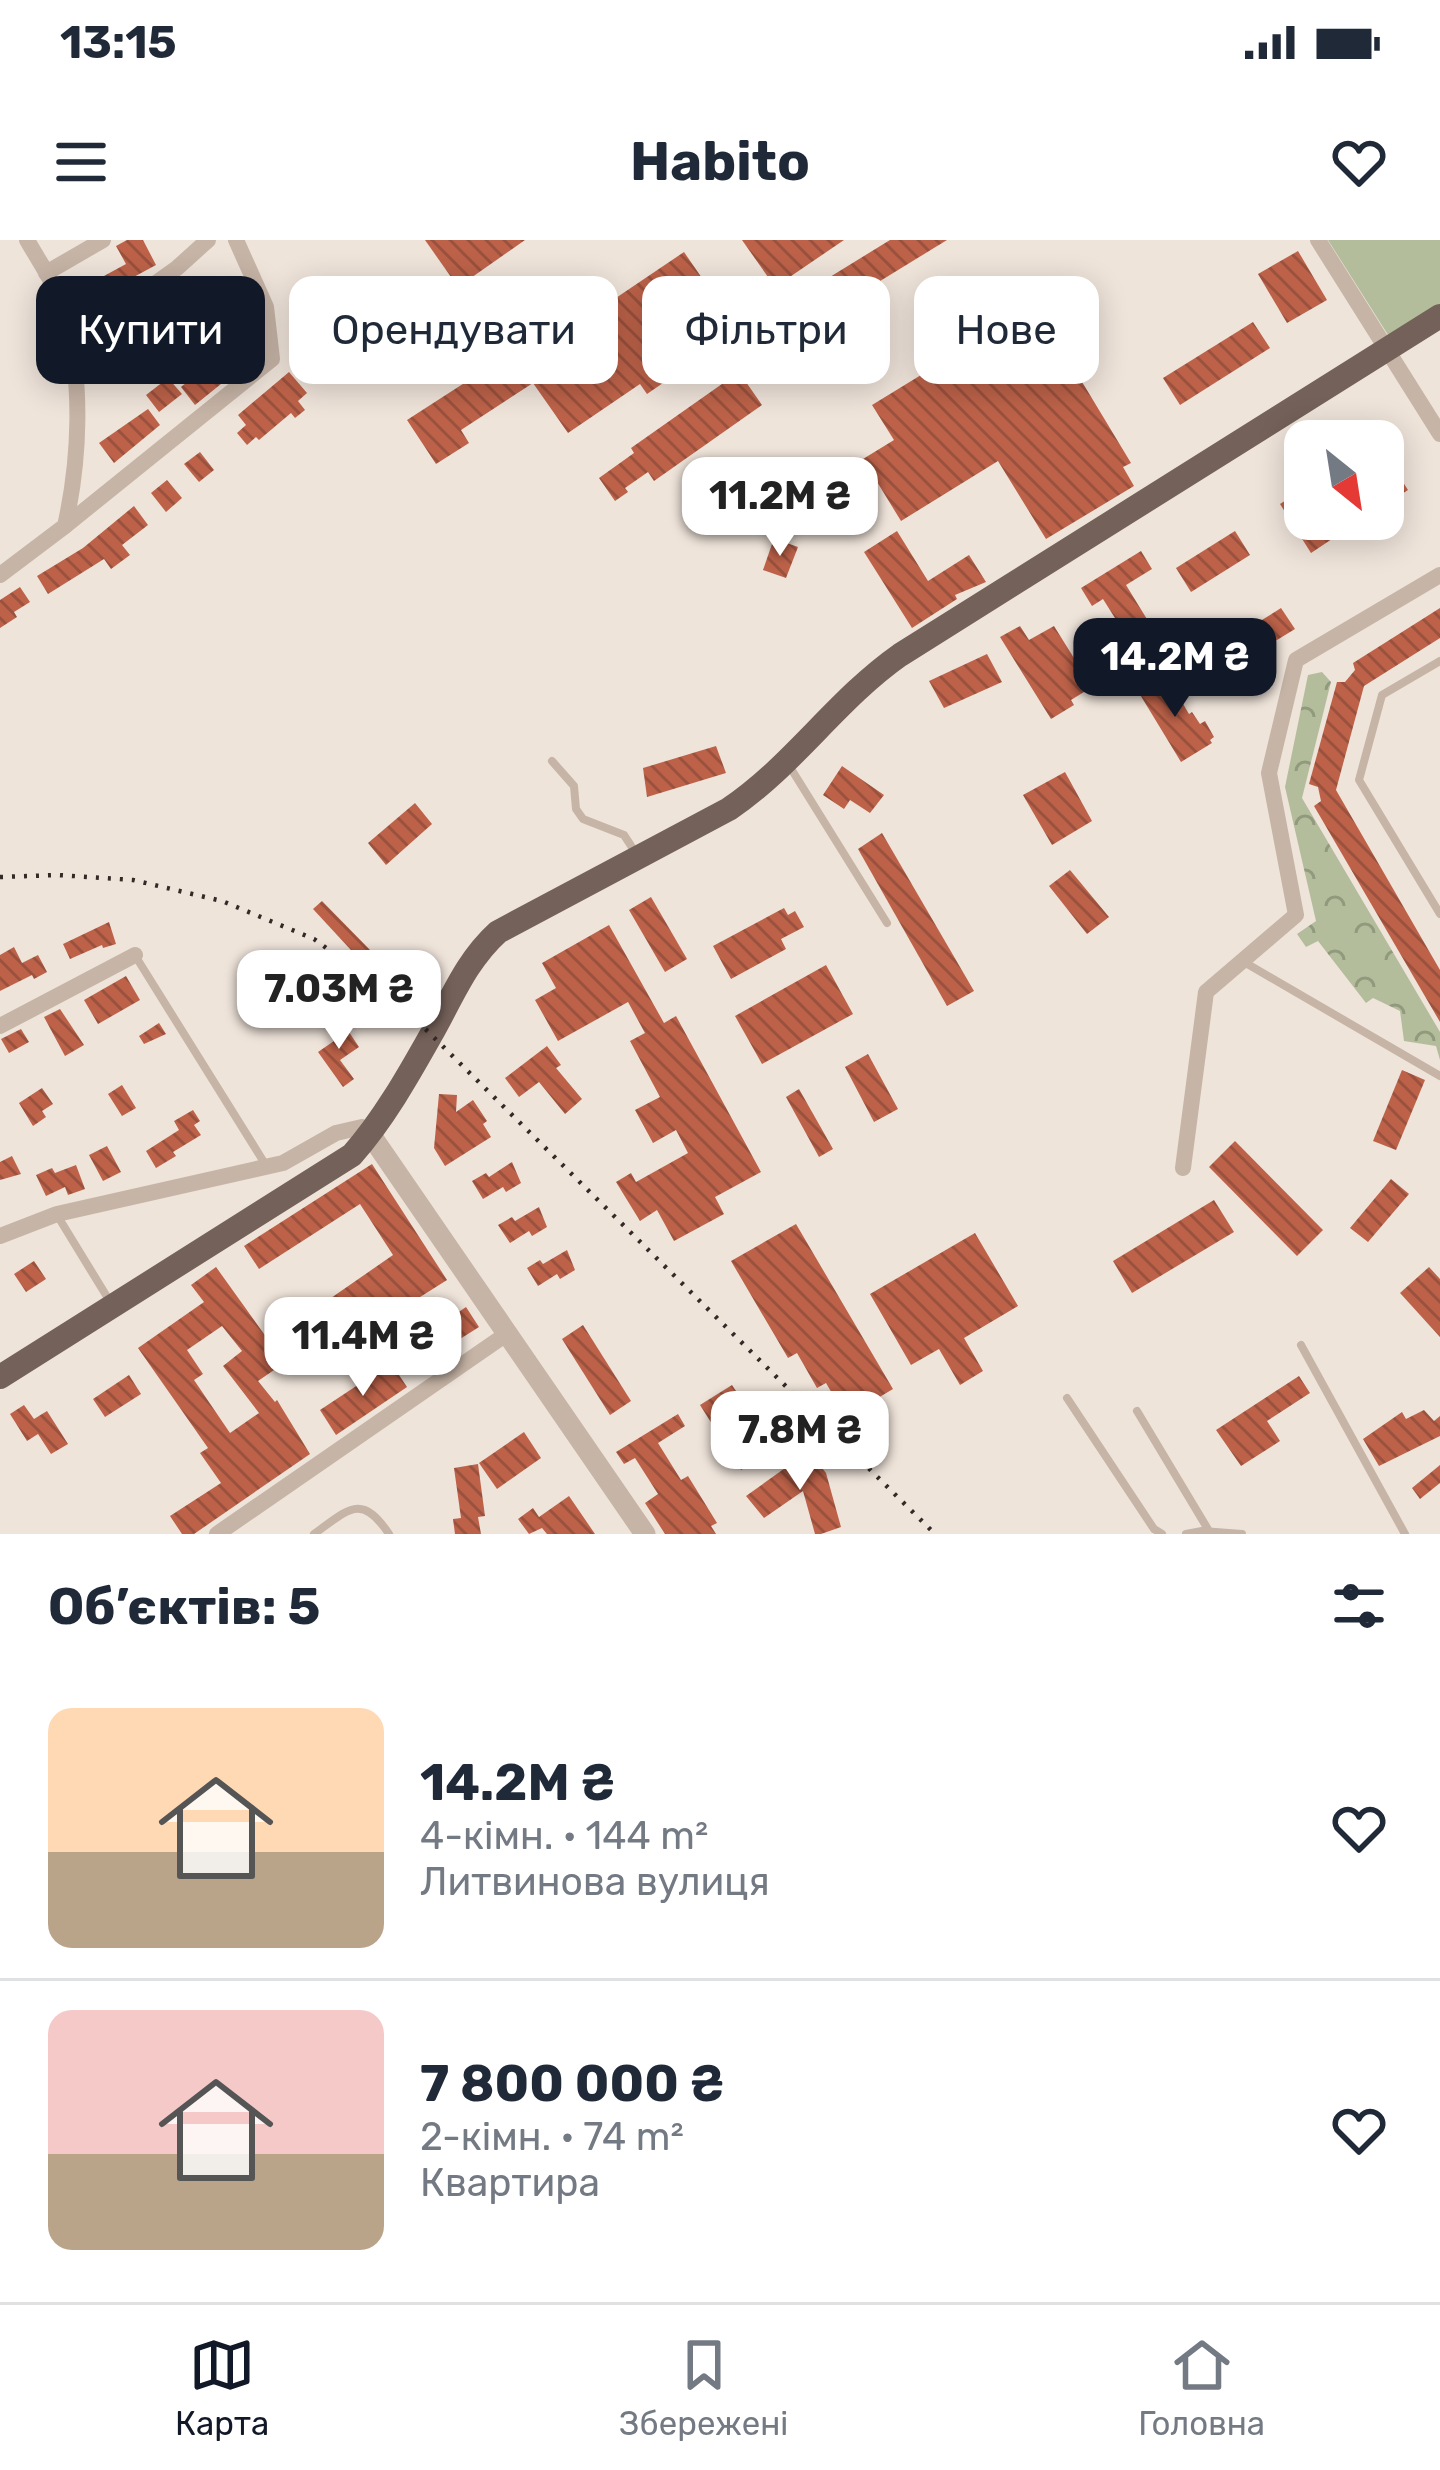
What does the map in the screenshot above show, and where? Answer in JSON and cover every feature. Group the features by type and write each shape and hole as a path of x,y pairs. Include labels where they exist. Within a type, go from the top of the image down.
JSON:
{"main road":[{"path":"0,1377 352,1155 370,1134 482,947 520,918 729,809 761,788 867,678 900,655 1440,316"}],"street":[{"path":"27,240 47,276"},
{"path":"46,273 104,240"},
{"path":"166,276 208,240"},
{"path":"0,575 272,359 266,307 236,240"},
{"path":"1318,240 1438,428"},
{"path":"65,526 77,474 73,384"},
{"path":"1183,1168 1206,992 1296,915 1269,773 1296,660 1440,575"},
{"path":"0,1026 135,955"},
{"path":"0,1236 56,1214 283,1163 336,1133 362,1127 645,1534"},
{"path":"219,1533 508,1333"}],"lane":[{"path":"1440,661 1382,695 1359,779 1440,914"},
{"path":"786,760 887,923"},
{"path":"552,761 574,786 576,809 583,819 624,835 638,857"},
{"path":"135,955 267,1167"},
{"path":"1240,959 1440,1076"},
{"path":"56,1214 112,1306"},
{"path":"1301,1345 1405,1534"},
{"path":"1067,1398 1154,1529 1162,1534"},
{"path":"1137,1412 1209,1531"},
{"path":"314,1534 360,1507 374,1513 388,1534"},
{"path":"1186,1534 1242,1534"}],"green space":[{"path":"1328,240 1440,240 1440,307 1390,338"},
{"path":"1322,672 1331,682 1302,798 1440,1032 1440,1060 1436,1046 1404,1041 1400,1011 1373,998 1366,1003 1318,941 1306,947 1297,934 1316,921 1285,787 1308,675"}],"building":[{"path":"143,240 156,265 136,276 104,276 126,264 116,246"},
{"path":"425,240 525,240 474,276 450,276"},
{"path":"742,240 844,240 791,276 767,276"},
{"path":"890,240 947,240 888,276 832,276"},
{"path":"1298,251 1327,300 1287,323 1258,274"},
{"path":"684,252 701,276 648,276"},
{"path":"642,280 642,384 662,384 647,394 640,384 568,433 534,384 618,384 618,297"},
{"path":"1253,322 1270,348 1180,405 1163,378"},
{"path":"289,372 289,384 299,384 307,393 298,401 305,410 295,418 291,413 247,445 237,433 246,425 238,415"},
{"path":"914,379 914,384 1083,384 1131,463 1123,467 1134,486 1046,539 998,461 901,521 863,459 894,440 872,405"},
{"path":"160,384 173,384 182,394 159,412 146,395"},
{"path":"185,384 221,384 195,405 181,387"},
{"path":"463,384 531,384 461,430 469,443 436,464 407,420"},
{"path":"722,384 747,384 762,405 654,481 648,472 615,501 599,478 634,453 631,448"},
{"path":"148,409 160,425 114,463 99,443"},
{"path":"200,452 214,470 199,482 184,464"},
{"path":"167,480 182,498 166,512 151,493"},
{"path":"752,484 760,509 691,530 683,505"},
{"path":"134,506 148,525 122,545 130,555 111,569 104,559 48,594 37,576 83,548"},
{"path":"897,531 928,581 969,555 986,582 955,595 957,599 912,628 864,552"},
{"path":"1235,531 1250,555 1191,592 1176,568"},
{"path":"1303,540 1330,540 1311,553"},
{"path":"784,542 798,547 786,578 763,570 772,544 781,548"},
{"path":"1141,551 1152,569 1126,585 1169,655 1147,669 1103,599 1092,606 1081,588"},
{"path":"20,587 30,602 0,628 0,600"},
{"path":"1281,608 1295,629 1259,651 1246,630"},
{"path":"1440,608 1440,638 1364,686 1336,790 1440,970 1440,1022 1314,806 1321,801 1318,787 1309,784 1337,682 1345,682 1355,670 1353,663"},
{"path":"1020,626 1029,640 1054,626 1092,687 1051,719 1000,637"},
{"path":"1224,644 1232,657 1211,670 1202,657"},
{"path":"987,654 1002,682 944,708 929,681"},
{"path":"1155,675 1168,697 1176,692 1189,714 1200,724 1205,721 1214,737 1181,762 1136,688"},
{"path":"716,746 726,773 647,797 643,768"},
{"path":"842,766 884,795 870,813 850,800 844,809 823,795"},
{"path":"1065,772 1092,821 1052,845 1023,795"},
{"path":"415,803 432,824 386,865 368,843"},
{"path":"882,833 974,991 947,1006 858,849"},
{"path":"1070,870 1109,917 1087,934 1049,886"},
{"path":"651,897 687,959 665,972 629,910"},
{"path":"322,901 373,953 363,963 313,909"},
{"path":"784,908 788,915 795,911 804,927 781,939 786,949 731,979 713,946"},
{"path":"109,922 116,944 70,959 63,944"},
{"path":"609,925 664,1023 676,1016 761,1172 715,1197 724,1214 674,1241 657,1210 640,1221 616,1182 631,1173 636,1182 688,1153 676,1130 653,1143 635,1110 660,1097 630,1041 645,1033 628,1002 558,1041 535,1000 556,988 542,963"},
{"path":"14,947 22,963 38,955 47,972 0,991 0,955"},
{"path":"826,965 853,1014 762,1064 735,1016"},
{"path":"126,976 140,1000 98,1024 84,1000"},
{"path":"60,1009 84,1045 65,1056 44,1017"},
{"path":"333,1021 337,1026 343,1023 359,1047 340,1060 354,1079 343,1087 318,1052 334,1041 325,1027"},
{"path":"159,1023 166,1034 144,1044 139,1036"},
{"path":"21,1029 29,1042 9,1053 1,1039"},
{"path":"547,1046 561,1065 556,1068 582,1099 565,1114 539,1082 519,1097 505,1078"},
{"path":"868,1054 898,1109 874,1122 845,1067"},
{"path":"1402,1070 1425,1080 1396,1150 1373,1141"},
{"path":"122,1085 136,1108 122,1116 108,1094"},
{"path":"42,1088 53,1104 33,1126 19,1103"},
{"path":"799,1089 833,1149 819,1157 786,1097"},
{"path":"439,1094 457,1095 456,1112 473,1100 491,1137 445,1166 434,1148"},
{"path":"193,1110 200,1121 194,1125 201,1135 156,1168 146,1151 179,1130 174,1121"},
{"path":"1235,1141 1323,1230 1297,1256 1209,1167"},
{"path":"107,1146 121,1172 103,1181 89,1155"},
{"path":"12,1156 21,1174 0,1180 0,1162"},
{"path":"512,1162 521,1183 483,1199 472,1181 486,1173 489,1177"},
{"path":"372,1164 447,1280 409,1304 429,1332 466,1307 479,1327 422,1363 379,1298 258,1381 277,1400 310,1454 194,1534 182,1534 170,1516 221,1483 200,1453 208,1448 138,1348 204,1302 191,1285 216,1267 269,1341 393,1255 360,1204 259,1269 244,1246","holes":["222,1326 242,1351 223,1366 259,1413 230,1433 194,1380 203,1374 187,1350"]},
{"path":"76,1165 85,1189 68,1195 65,1187 46,1196 36,1175"},
{"path":"1391,1179 1409,1194 1368,1242 1350,1228"},
{"path":"1214,1200 1234,1232 1132,1293 1113,1261"},
{"path":"539,1207 547,1227 510,1243 498,1225"},
{"path":"796,1224 893,1389 846,1417 826,1383 817,1388 797,1353 788,1358 731,1261"},
{"path":"975,1233 1018,1306 964,1338 983,1371 960,1385 939,1349 911,1365 870,1294"},
{"path":"567,1250 575,1270 538,1286 527,1268"},
{"path":"34,1261 46,1279 26,1292 14,1274"},
{"path":"1429,1267 1440,1279 1440,1337 1400,1293"},
{"path":"583,1325 631,1401 610,1415 562,1339"},
{"path":"391,1363 407,1387 336,1435 320,1410"},
{"path":"129,1375 141,1394 105,1417 93,1399"},
{"path":"1299,1376 1310,1393 1267,1421 1280,1441 1241,1466 1216,1430"},
{"path":"732,1385 756,1434 761,1431 773,1449 741,1470 700,1405"},
{"path":"24,1405 34,1419 47,1411 68,1444 51,1454 38,1434 27,1441 10,1414"},
{"path":"1424,1410 1434,1421 1440,1416 1440,1436 1379,1466 1363,1439 1402,1412 1406,1419"},
{"path":"678,1414 685,1426 658,1443 681,1480 688,1476 717,1523 711,1526 716,1534 665,1534 645,1503 658,1494 635,1458 624,1464 616,1452"},
{"path":"524,1432 541,1458 497,1489 479,1463"},
{"path":"809,1451 826,1473 841,1527 821,1534 815,1534 803,1491 764,1518 746,1496"},
{"path":"478,1464 485,1516 478,1517 481,1534 455,1534 453,1519 461,1518 454,1468"},
{"path":"1440,1465 1440,1483 1420,1499 1412,1488"},
{"path":"569,1496 595,1534 547,1534 542,1528 529,1534 518,1519 533,1508 539,1517"}],"railway":[{"path":"0,877 133,880 222,901 314,939 391,995 935,1534"}]}
